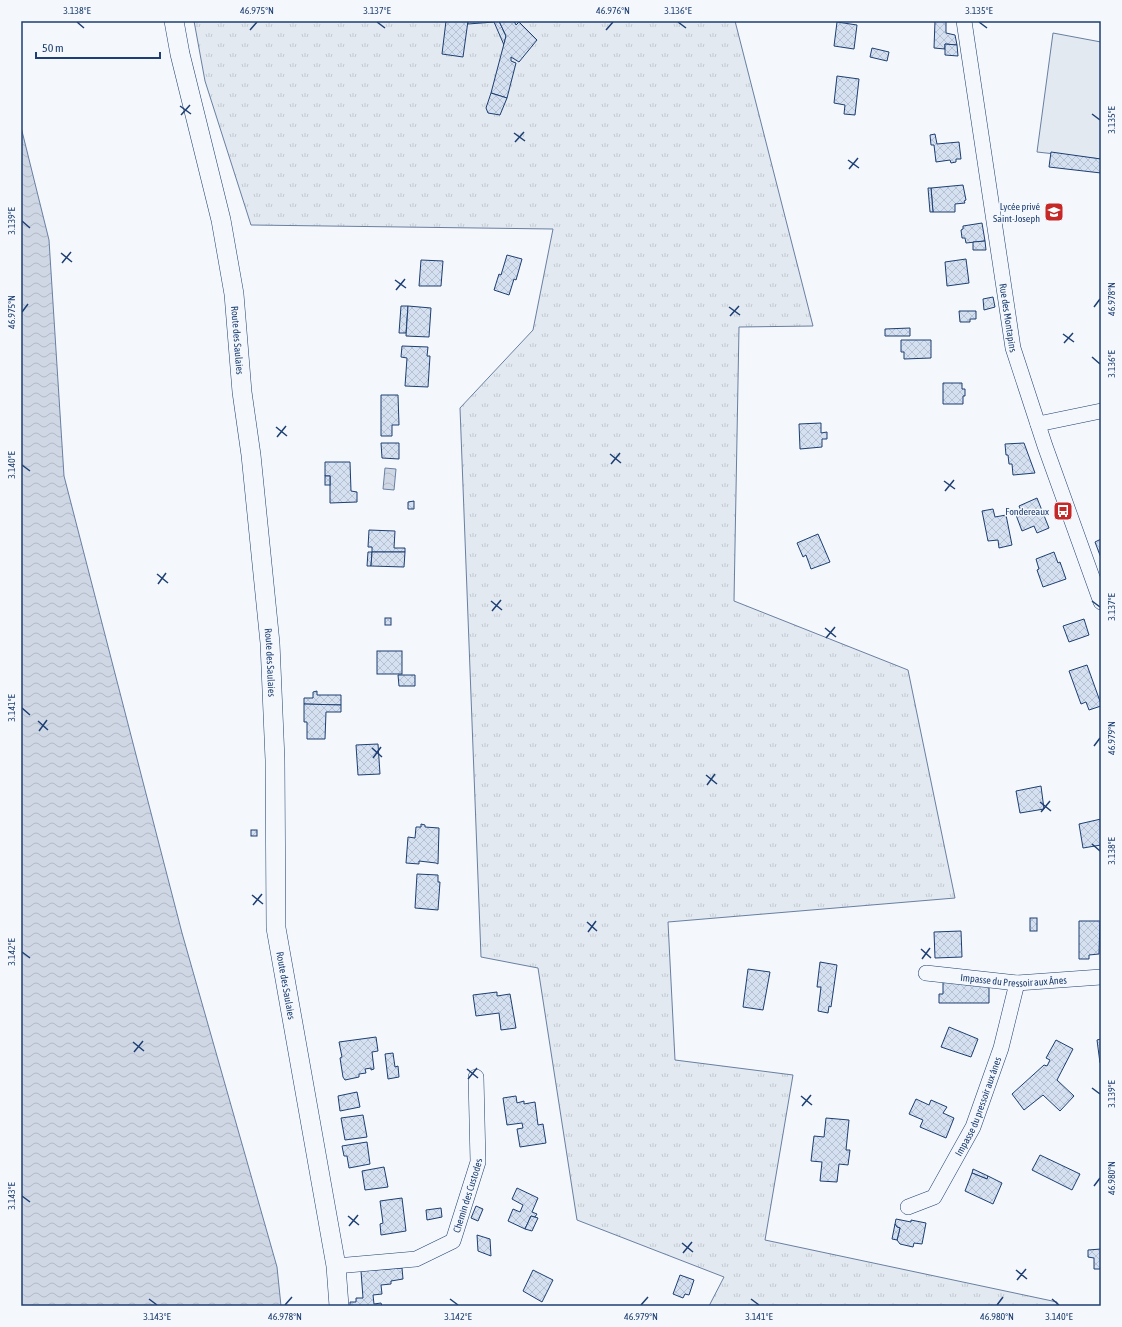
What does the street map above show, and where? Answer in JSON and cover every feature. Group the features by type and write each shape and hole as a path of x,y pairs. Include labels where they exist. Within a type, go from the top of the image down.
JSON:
{"street":[{"name":"Route des Saulaies","path":"174,21 180,54 221,220 234,294 242,392 251,455 270,643 275,760 276,928 336,1266 339,1306"},
{"name":"Rue des Montapins","path":"964,21 1013,348 1038,424 1101,602"},
{"path":"1038,424 1101,411"},
{"name":"Impasse du Pressoir aux Ânes","path":"926,973 1017,983 1101,977"},
{"name":"Impasse du pressoir aux ânes","path":"908,1207 934,1197 973,1127 1001,1048 1017,983"},
{"name":"Chemin des Custodes","path":"336,1266 416,1259 453,1240 478,1162 476,1077"}],"green space":[{"path":"194,21 735,21 813,326 739,327 734,601 908,670 955,898 668,922 675,1060 793,1075 765,1240 1057,1302 1057,1306 709,1306 724,1277 577,1220 538,968 481,957 460,408 533,330 553,229 251,225 205,81"},
{"path":"1053,33 1101,42 1101,159 1037,152"}],"water":[{"path":"21,127 49,240 64,476 182,933 277,1267 281,1306 21,1306"},
{"path":"385,468 396,469 394,490 383,489"}],"building":[{"path":"446,21 468,21 463,57 442,54"},
{"path":"468,21 499,21 506,36 504,45 494,22 468,24"},
{"path":"499,21 514,21 516,25 519,22 537,40 519,62 511,57 511,61 516,63 507,98 491,93 506,36"},
{"path":"935,21 946,21 946,33 955,35 957,45 945,44 945,49 934,48"},
{"path":"837,22 857,25 854,49 834,46"},
{"path":"945,44 957,45 958,56 945,55"},
{"path":"872,48 889,52 887,61 870,57"},
{"path":"837,76 859,79 855,115 844,114 845,105 834,103"},
{"path":"491,93 507,98 500,115 488,113 486,108"},
{"path":"935,134 937,144 959,142 961,159 956,159 956,162 951,163 950,160 936,162 934,145 931,145 930,135"},
{"path":"1051,152 1101,159 1101,173 1049,167"},
{"path":"963,185 966,200 964,201 965,203 955,204 955,212 933,212 931,188"},
{"path":"928,188 931,188 933,212 930,212"},
{"path":"982,223 985,241 966,243 965,238 962,238 961,230 963,229 963,226"},
{"path":"985,241 986,250 973,250 973,242"},
{"path":"507,255 522,259 516,280 514,279 509,295 494,290 499,274 501,275"},
{"path":"966,259 969,283 947,286 945,262"},
{"path":"421,260 443,261 441,286 419,286"},
{"path":"993,297 995,307 984,310 983,299"},
{"path":"401,306 408,306 406,333 399,333"},
{"path":"408,306 431,308 429,337 406,336"},
{"path":"959,311 976,311 976,319 970,319 970,322 960,322"},
{"path":"910,328 910,336 885,336 885,329"},
{"path":"901,340 931,340 931,358 904,359 904,352 901,352"},
{"path":"402,346 428,347 427,356 430,356 428,387 405,386 407,358 401,357"},
{"path":"943,383 962,383 962,389 965,389 963,404 943,404"},
{"path":"381,395 398,395 399,425 392,425 392,436 381,436"},
{"path":"821,423 821,433 827,432 827,439 822,439 822,447 800,449 799,424"},
{"path":"381,443 399,443 399,459 382,458"},
{"path":"1024,443 1035,473 1013,475 1012,464 1009,464 1008,455 1006,455 1005,444"},
{"path":"325,462 350,462 351,491 357,492 357,502 330,503 330,476 325,476"},
{"path":"325,476 330,476 330,485 325,485"},
{"path":"1037,498 1049,528 1037,533 1034,526 1022,531 1016,515 1022,513 1019,506"},
{"path":"414,501 414,509 408,509 408,502"},
{"path":"993,509 995,517 1006,515 1012,545 999,548 998,540 988,541 982,511"},
{"path":"369,530 395,531 394,548 405,548 405,552 372,552 372,547 368,547"},
{"path":"818,534 830,562 811,569 806,555 803,557 797,543"},
{"path":"1101,539 1101,558 1095,542"},
{"path":"368,552 372,552 371,566 367,566"},
{"path":"372,552 405,552 404,567 371,566"},
{"path":"1054,552 1058,563 1060,562 1066,579 1043,587 1037,570 1039,569 1036,559"},
{"path":"385,618 391,618 391,625 385,625"},
{"path":"1084,619 1089,635 1069,642 1063,626"},
{"path":"377,651 402,651 402,674 377,674"},
{"path":"1087,665 1101,704 1101,706 1089,710 1086,702 1081,704 1069,671"},
{"path":"398,675 415,675 415,686 399,686"},
{"path":"317,691 317,695 341,695 341,705 304,704 304,698 313,698 313,692"},
{"path":"304,704 341,705 341,712 326,712 325,739 307,739 307,722 304,722"},
{"path":"378,744 380,774 358,775 356,745"},
{"path":"1041,786 1044,809 1020,813 1016,791"},
{"path":"1101,819 1101,845 1083,848 1079,824"},
{"path":"421,824 425,825 425,827 439,828 438,864 419,861 419,864 406,863 408,837 415,838 416,827 421,827"},
{"path":"251,830 257,830 257,836 251,836"},
{"path":"417,874 438,875 438,882 440,882 438,910 415,908"},
{"path":"1030,918 1037,918 1037,931 1030,931"},
{"path":"1079,921 1100,921 1099,954 1089,955 1089,959 1079,959"},
{"path":"961,931 962,957 935,958 934,932"},
{"path":"820,962 837,965 831,1007 829,1006 828,1013 818,1011 821,987 817,987"},
{"path":"748,969 770,972 763,1010 743,1007"},
{"path":"943,980 989,980 989,1003 939,1003 939,994 943,994"},
{"path":"497,992 497,996 510,994 516,1028 501,1030 499,1013 476,1016 473,995"},
{"path":"949,1027 978,1039 971,1057 941,1047"},
{"path":"376,1037 378,1051 372,1052 374,1069 365,1069 366,1073 359,1074 359,1077 345,1080 343,1077 340,1058 342,1057 339,1042"},
{"path":"1101,1039 1101,1063 1100,1063 1097,1040"},
{"path":"1056,1040 1073,1049 1057,1080 1074,1096 1060,1111 1043,1095 1024,1110 1012,1094 1044,1065 1047,1066 1050,1060 1046,1058"},
{"path":"393,1053 395,1067 398,1066 399,1077 388,1079 385,1054"},
{"path":"357,1092 360,1107 340,1111 338,1096"},
{"path":"516,1096 517,1103 524,1101 524,1104 535,1102 538,1125 543,1124 546,1143 520,1147 517,1129 523,1128 522,1123 507,1125 503,1098"},
{"path":"916,1099 929,1105 931,1100 947,1107 943,1113 954,1118 946,1138 920,1127 923,1120 909,1114"},
{"path":"363,1115 367,1137 345,1140 341,1118"},
{"path":"826,1118 849,1120 846,1150 850,1150 848,1165 839,1164 837,1182 820,1181 822,1162 811,1161 814,1136 824,1137"},
{"path":"367,1142 370,1164 349,1168 347,1156 344,1156 342,1146"},
{"path":"1040,1155 1080,1174 1072,1190 1032,1170"},
{"path":"384,1167 388,1187 365,1190 362,1171"},
{"path":"973,1169 988,1176 987,1179 972,1173"},
{"path":"972,1173 987,1179 988,1176 1002,1183 993,1204 965,1191"},
{"path":"517,1188 538,1198 532,1212 537,1214 535,1217 531,1216 525,1229 508,1221 513,1209 520,1212 523,1205 512,1199"},
{"path":"402,1198 406,1231 381,1235 380,1224 383,1223 380,1201"},
{"path":"476,1206 483,1209 478,1221 471,1218"},
{"path":"441,1208 442,1217 427,1220 426,1210"},
{"path":"531,1216 538,1218 532,1231 525,1229"},
{"path":"896,1219 926,1223 922,1244 914,1243 913,1247 900,1244 897,1240 900,1228 895,1224"},
{"path":"895,1224 900,1228 897,1240 892,1239"},
{"path":"477,1235 490,1239 491,1256 478,1251"},
{"path":"1101,1249 1101,1269 1094,1269 1094,1258 1088,1257 1088,1250"},
{"path":"402,1268 403,1279 391,1281 391,1284 381,1285 382,1294 373,1295 374,1304 381,1303 382,1306 350,1306 350,1302 356,1302 356,1298 363,1298 361,1271"},
{"path":"533,1270 553,1280 542,1302 523,1291"},
{"path":"680,1275 694,1280 689,1295 685,1294 683,1298 673,1294"}],"place":[{"name":"Lycée privé Saint-Joseph","path":"1054,212"},
{"name":"Fondereaux","path":"1063,511"}]}
